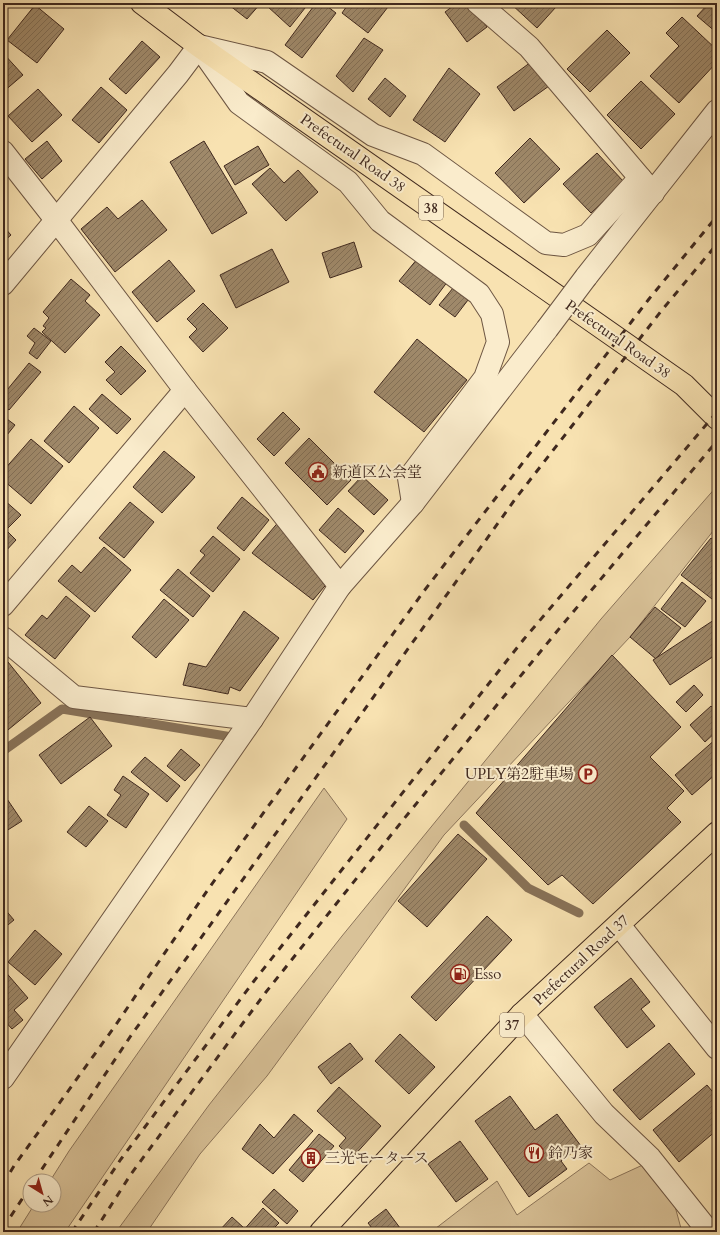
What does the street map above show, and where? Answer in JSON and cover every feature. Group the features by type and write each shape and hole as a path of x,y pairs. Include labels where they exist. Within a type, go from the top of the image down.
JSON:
{"main road":[{"name":"Prefectural Road 38","path":"142,3 199,46 684,385 717,418"},
{"name":"Prefectural Road 37","path":"321,1232 522,1014 717,834"}],"street":[{"path":"478,3 529,47 646,186"},
{"path":"199,46 267,62 373,135 423,154 546,243 564,245 588,235 646,186 717,111"},
{"path":"3,284 57,221 178,74 199,46"},
{"path":"199,46 239,103 348,182 380,221 479,294 492,314 498,342 485,378 409,478 413,503"},
{"path":"3,152 185,390 340,586"},
{"path":"3,1078 252,719 340,586 413,503 547,329 586,277 646,186"},
{"path":"3,605 185,390"},
{"path":"3,638 74,698 252,719"},
{"path":"619,925 717,1048"},
{"path":"522,1014 604,1114 650,1158 709,1232"}],"shaded area":[{"path":"717,486 717,526 630,637 444,835 267,1076 200,1154 147,1232 116,1232 209,1105 342,936 601,619"},
{"path":"324,788 347,819 65,1232 17,1232 29,1213 62,1213 62,1173 55,1173"},
{"path":"589,1163 610,1180 647,1163 670,1188 682,1232 431,1232 497,1181 517,1215"}],"building":[{"path":"230,3 261,3 247,19 229,5"},
{"path":"269,3 309,3 290,27 267,6"},
{"path":"316,3 323,3 336,13 302,58 285,45"},
{"path":"349,3 391,3 368,33 342,13"},
{"path":"457,3 469,3 487,27 467,42 445,12"},
{"path":"510,3 552,3 556,7 537,28"},
{"path":"709,3 717,3 717,33 697,16"},
{"path":"35,5 64,29 37,63 7,40"},
{"path":"682,17 717,50 717,62 679,103 650,76 679,46 666,33"},
{"path":"607,30 630,53 590,92 567,69"},
{"path":"364,38 383,50 353,92 336,76"},
{"path":"142,41 160,57 126,94 109,79"},
{"path":"3,53 23,75 3,92"},
{"path":"531,62 549,86 514,111 497,87"},
{"path":"449,68 480,94 445,142 413,120"},
{"path":"385,78 406,96 390,117 368,99"},
{"path":"641,81 675,114 641,149 607,115"},
{"path":"101,87 127,110 99,143 72,120"},
{"path":"38,89 62,115 32,142 8,116"},
{"path":"530,138 560,169 524,203 495,173"},
{"path":"47,141 62,161 42,179 25,159"},
{"path":"204,141 247,213 212,234 170,162"},
{"path":"258,146 269,165 235,185 224,166"},
{"path":"597,153 624,182 591,213 563,184"},
{"path":"270,168 284,183 298,170 318,192 286,221 252,184"},
{"path":"142,200 167,230 115,272 81,229 107,207 118,219"},
{"path":"3,226 11,235 3,242"},
{"path":"354,242 362,267 330,278 322,253"},
{"path":"272,249 289,282 236,308 220,275"},
{"path":"418,258 448,281 430,305 399,281"},
{"path":"169,260 195,291 157,322 132,292"},
{"path":"71,279 90,295 85,301 100,315 65,353 42,332 46,328 43,326 49,318 43,312"},
{"path":"453,288 468,300 455,317 439,305"},
{"path":"203,303 228,328 203,352 189,337 197,329 187,319"},
{"path":"34,328 51,341 37,359 29,353 35,343 27,336"},
{"path":"417,339 467,380 424,432 374,392"},
{"path":"121,346 146,371 121,395 106,380 115,372 105,362"},
{"path":"29,363 41,372 9,410 3,405 3,395"},
{"path":"102,394 131,419 117,434 89,409"},
{"path":"74,406 99,428 69,463 44,441"},
{"path":"283,412 300,429 274,456 257,439"},
{"path":"3,416 15,425 3,440"},
{"name":"新道区公会堂","path":"309,438 351,480 327,505 285,463"},
{"path":"31,439 63,466 31,504 3,480 3,471"},
{"path":"164,451 195,477 162,513 133,487"},
{"path":"362,476 388,500 374,515 348,491"},
{"path":"242,497 269,520 244,551 217,528"},
{"path":"3,499 21,515 6,530 16,540 3,554"},
{"path":"130,502 154,522 124,558 99,538"},
{"path":"338,508 364,531 345,553 319,530"},
{"path":"281,519 330,580 313,600 252,553"},
{"path":"213,536 240,559 213,592 190,573 205,555 200,551"},
{"path":"711,538 717,542 717,592 712,599 681,575"},
{"path":"104,547 131,570 95,612 58,581 72,565 81,573"},
{"path":"178,569 210,596 193,617 160,590"},
{"path":"682,582 706,601 685,627 661,609"},
{"path":"66,596 90,616 55,659 25,635 42,615 47,619"},
{"path":"164,599 189,620 156,658 132,637"},
{"path":"655,607 681,628 656,659 630,637"},
{"path":"244,611 279,638 240,691 230,687 228,694 183,685 189,663 206,667"},
{"path":"717,618 717,654 670,685 653,660"},
{"name":"UPLY第2駐車場","path":"612,655 681,727 650,757 684,791 667,808 681,822 593,904 562,875 548,885 476,813"},
{"path":"8,662 41,703 3,734 3,666"},
{"path":"694,685 703,695 686,712 676,702"},
{"path":"711,706 717,712 717,731 705,742 690,725"},
{"path":"90,717 112,746 61,784 39,755"},
{"path":"717,738 717,773 692,795 675,775"},
{"path":"181,749 200,765 185,781 167,766"},
{"path":"145,757 180,786 167,802 131,772"},
{"path":"123,776 149,794 126,828 107,815 121,795 114,790"},
{"path":"3,793 22,821 3,833"},
{"path":"89,806 108,821 86,847 67,832"},
{"path":"458,834 487,859 427,927 398,901"},
{"path":"3,907 14,920 3,929"},
{"path":"487,916 512,940 436,1021 411,997"},
{"path":"35,930 62,954 35,985 8,962"},
{"path":"3,969 28,998 14,1010 23,1020 12,1029 3,1019"},
{"path":"631,978 650,1002 641,1009 655,1026 627,1048 594,1007"},
{"path":"400,1034 435,1067 409,1094 375,1061"},
{"path":"350,1043 363,1059 331,1084 318,1067"},
{"path":"669,1043 695,1074 640,1120 613,1090"},
{"path":"707,1085 717,1097 717,1130 679,1162 653,1130"},
{"path":"339,1087 381,1126 352,1158 339,1146 346,1138 317,1111"},
{"name":"鈴乃家","path":"510,1096 535,1130 557,1114 581,1146 561,1161 567,1169 529,1197 475,1121"},
{"path":"294,1114 313,1131 273,1174 242,1149 260,1124 274,1138"},
{"name":"三光モータース","path":"319,1134 334,1146 303,1182 289,1170"},
{"path":"460,1141 488,1179 456,1202 428,1164"},
{"path":"274,1189 298,1211 287,1224 262,1202"},
{"path":"263,1208 279,1223 270,1232 242,1232"},
{"path":"386,1209 403,1232 375,1232 368,1223"},
{"path":"232,1217 244,1228 240,1232 218,1232"}],"waterway":[{"path":"3,751 62,709 238,738"},
{"path":"464,825 528,888 579,913"}],"railway":[{"path":"3,1184 14,1166 115,1026 209,888 424,591 649,299 717,216"},
{"path":"39,1173 130,1037 516,498 662,310 717,244"},
{"path":"72,1232 121,1159 254,981 524,639 717,412"},
{"path":"94,1232 131,1174 266,992 403,820 563,624 717,441"},
{"path":"3,1228 22,1199"}],"place":[{"name":"新道区公会堂","path":"318,472"},
{"name":"UPLY第2駐車場","path":"588,774"},
{"name":"Esso","path":"460,974"},
{"name":"鈴乃家","path":"534,1153"},
{"name":"三光モータース","path":"311,1158"}]}
